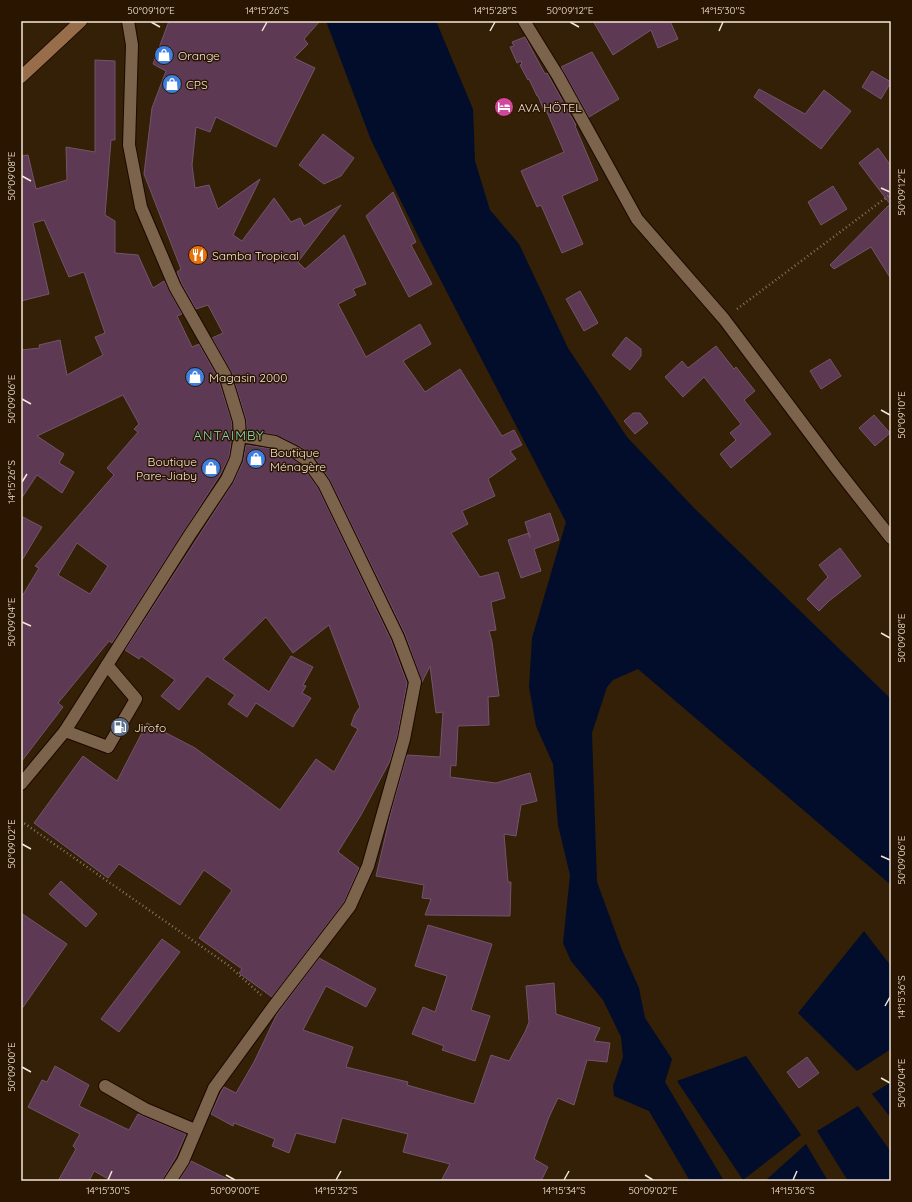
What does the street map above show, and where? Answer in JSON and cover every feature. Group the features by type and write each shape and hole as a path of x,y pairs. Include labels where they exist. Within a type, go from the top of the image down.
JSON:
{"main road":[{"path":"21,77 81,21"}],"street":[{"path":"21,784 65,731 106,665 227,479 236,458 240,436 239,421 225,375 175,287 141,207 129,145 132,45 128,21"},
{"path":"524,21 558,76 637,219 724,319 836,468 891,538"},
{"path":"170,1181 183,1161 214,1088 273,1007 350,906 368,866 404,739 415,682 398,637 324,484 307,460 275,442 240,436"},
{"path":"65,731 108,747 136,699 106,665"},
{"path":"105,1086 145,1109 195,1130"}],"path":[{"path":"724,319 891,194"},
{"path":"21,821 228,965 273,1007"}],"water":[{"path":"326,21 436,21 473,109 475,161 490,210 519,244 568,348 627,437 694,508 891,699 891,885 638,669 613,680 607,687 592,733 597,882 622,950 639,988 645,1018 672,1059 665,1082 724,1181 690,1181 649,1111 614,1096 613,1086 623,1057 621,1037 603,1000 571,961 563,943 570,875 558,825 553,764 536,726 529,687 532,638 566,522 423,246 371,140"},
{"path":"864,931 891,966 891,1049 857,1071 798,1013"},
{"path":"746,1056 801,1135 743,1180 677,1081"},
{"path":"891,1082 891,1118 872,1094"},
{"path":"858,1106 891,1152 891,1181 848,1181 817,1131"},
{"path":"806,1144 828,1181 765,1181"}],"building":[{"path":"169,21 320,21 304,39 308,44 294,58 315,68 276,147 216,117 210,132 196,127 192,165 195,188 209,185 218,209 260,179 233,235 242,241 274,198 291,222 300,218 304,226 341,205 298,262 305,269 344,235 366,284 353,289 356,295 338,304 366,357 420,324 431,344 403,361 425,392 460,369 502,436 514,430 522,445 510,451 516,459 488,479 495,496 462,511 468,524 451,533 480,577 498,572 505,598 491,602 496,630 489,631 492,642 499,696 488,697 489,725 458,726 456,766 451,765 450,777 496,783 530,773 537,801 521,805 516,836 504,834 508,882 511,882 510,916 425,915 431,899 422,898 424,885 376,876 392,808 407,755 440,757 443,712 436,713 430,666 422,682 405,634 330,480 313,455 299,446 276,435 247,430 246,419 232,373 212,338 223,333 208,305 196,309 177,272 181,269 144,174 152,108 166,71 153,64"},
{"path":"593,21 670,21 678,39 658,48 651,30 613,55"},
{"path":"525,37 545,74 547,73 576,125 575,126 598,180 562,196 583,244 562,253 541,205 537,207 521,171 564,152 547,112 545,113 538,96 520,65 522,64 521,61 517,63 510,47 514,46 512,42"},
{"path":"592,52 619,99 589,117 561,67"},
{"path":"95,60 115,61 115,140 111,140 105,215 115,221 115,253 138,255 153,288 164,281 182,314 177,316 192,347 199,344 218,378 232,422 232,436 229,457 220,475 112,643 109,641 58,703 63,707 21,762 21,598 39,568 35,566 114,475 107,468 138,432 134,429 139,424 123,395 37,436 64,454 59,463 74,472 62,493 37,475 21,499 21,350 40,348 39,345 60,340 67,375 103,355 95,337 105,333 84,272 69,277 44,220 33,223 49,294 21,301 21,156 28,155 36,189 67,180 66,147 95,152","holes":["77,543 108,566 90,594 58,575"]},
{"path":"872,71 891,82 881,99 862,87"},
{"path":"759,89 805,114 824,90 851,111 821,149 754,97"},
{"path":"323,134 354,158 341,176 324,184 299,165"},
{"path":"878,148 891,166 891,279 871,247 834,269 830,265 890,204 859,163"},
{"path":"833,186 847,209 821,225 808,202"},
{"path":"393,192 416,242 411,245 432,284 409,297 366,216"},
{"path":"580,291 598,323 584,331 566,299"},
{"path":"626,337 641,349 641,356 630,370 612,355"},
{"path":"716,346 734,369 736,367 755,391 744,400 771,434 731,468 720,454 736,440 730,433 741,424 704,377 683,397 665,377 682,361 688,368"},
{"path":"830,359 841,376 821,389 810,371"},
{"path":"633,413 640,413 648,423 635,434 624,421"},
{"path":"874,415 890,433 875,446 859,428"},
{"path":"246,445 273,449 291,458 302,465 318,488 391,640 407,683 397,737 390,761 361,815 338,852 359,868 344,902 272,997 239,973 242,969 199,938 232,890 204,870 180,905 119,864 108,878 34,823 83,756 117,781 147,723 195,748 280,810 316,759 334,772 358,729 351,725 355,714 360,707 329,625 293,653 266,617 223,659 269,692 291,656 313,667 303,685 306,686 302,693 311,698 293,727 256,703 247,717 228,704 235,695 207,676 179,710 161,696 175,680 141,656 139,659 125,650 233,483 243,462"},
{"path":"550,513 559,540 534,549 541,571 521,578 508,540 528,533 525,522"},
{"path":"21,516 42,527 21,562"},
{"path":"840,548 861,576 829,601 819,611 807,599 828,577 819,565"},
{"path":"61,881 97,914 86,927 49,894"},
{"path":"21,913 67,944 21,1010"},
{"path":"428,925 492,944 471,1010 490,1016 475,1061 442,1050 444,1046 412,1034 423,1007 435,1012 447,976 415,966"},
{"path":"162,939 180,952 119,1032 101,1019"},
{"path":"319,958 376,989 366,1007 326,986 303,1030 353,1047 346,1067 408,1082 407,1085 474,1104 491,1055 509,1061 525,1032 529,1022 526,986 554,983 556,1014 600,1028 594,1041 610,1043 607,1062 587,1060 574,1105 558,1098 549,1117 534,1159 548,1167 541,1181 441,1181 450,1164 403,1152 408,1134 342,1118 335,1143 296,1133 289,1153 272,1146 275,1139 234,1123 233,1126 211,1114 224,1087 236,1093 254,1062 277,1014"},
{"path":"807,1057 819,1073 799,1088 787,1072"},
{"path":"55,1066 89,1085 79,1106 129,1130 138,1114 186,1134 163,1181 112,1181 94,1171 89,1181 58,1181 76,1149 73,1146 80,1134 28,1107 42,1080 47,1082"},
{"path":"191,1161 232,1181 179,1181"}],"place":[{"name":"Orange","path":"164,55"},
{"name":"CPS","path":"172,84"},
{"name":"AVA HÖTEL","path":"504,107"},
{"name":"Samba Tropical","path":"198,255"},
{"name":"Magasin 2000","path":"195,377"},
{"name":"Boutique Ménagère","path":"256,459"},
{"name":"Boutique Pare-Jiaby","path":"211,468"},
{"name":"Jirofo","path":"120,727"}],"district":[{"name":"ANTAIMBY","path":"229,435"}]}
